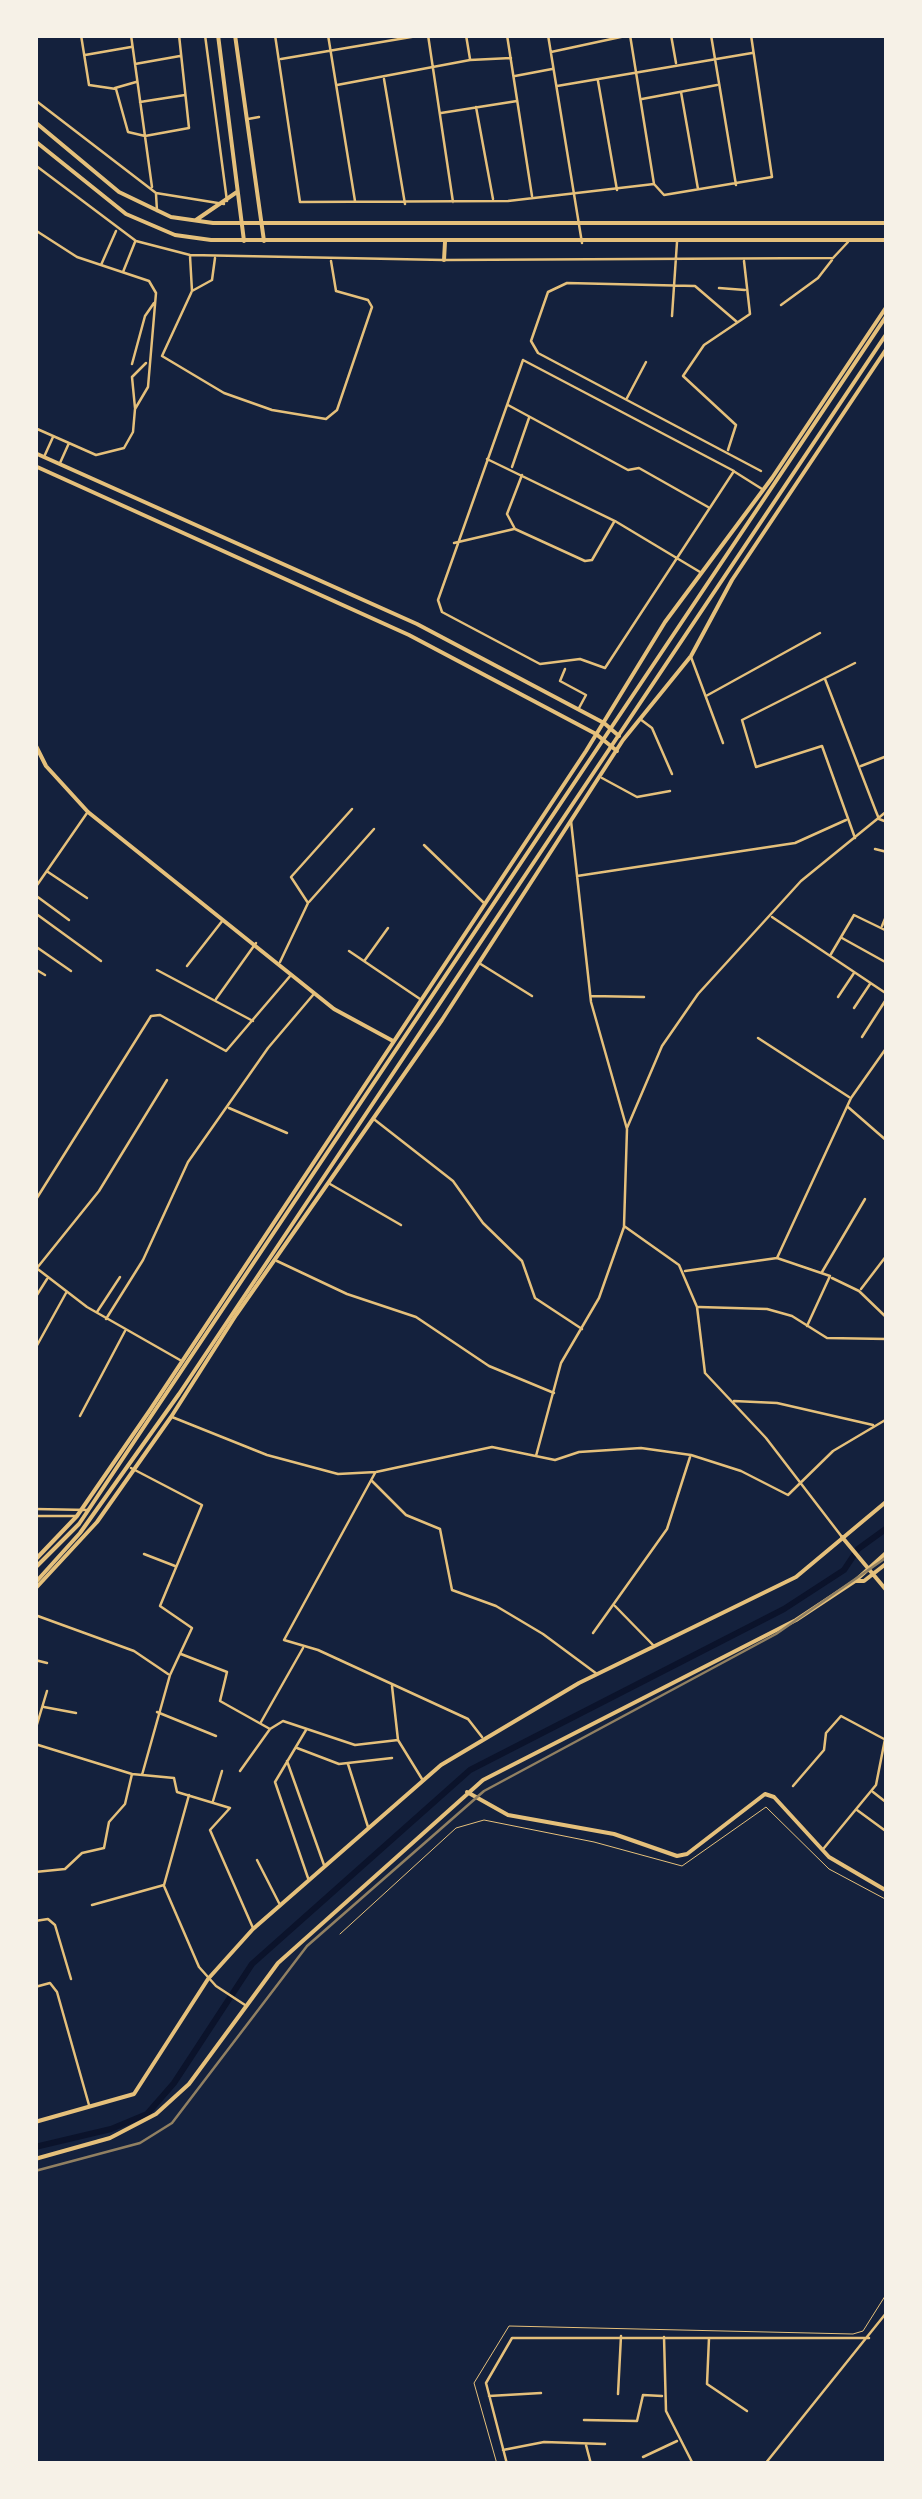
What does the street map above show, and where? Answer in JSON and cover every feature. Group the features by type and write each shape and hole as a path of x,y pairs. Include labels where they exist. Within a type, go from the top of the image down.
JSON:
{"street":[{"path":"81,35 91,87 114,88 138,82"},
{"path":"131,35 158,212"},
{"path":"114,88 128,132 145,136 189,128 178,35"},
{"path":"205,35 225,203"},
{"path":"218,35 244,241"},
{"path":"235,35 264,241"},
{"path":"275,35 300,202 494,202 654,184"},
{"path":"328,35 355,204"},
{"path":"379,35 380,42"},
{"path":"278,60 425,35 453,204"},
{"path":"466,35 470,60"},
{"path":"507,35 533,199"},
{"path":"548,35 582,243"},
{"path":"592,35 594,44"},
{"path":"550,52 630,35 654,184 664,196 768,179 774,171 751,35"},
{"path":"671,35 676,66"},
{"path":"711,35 736,186"},
{"path":"84,55 132,47"},
{"path":"556,86 754,52"},
{"path":"135,64 182,56"},
{"path":"337,85 470,60 511,58"},
{"path":"515,76 553,69"},
{"path":"384,77 405,204"},
{"path":"597,80 616,190"},
{"path":"640,99 719,85"},
{"path":"680,92 698,190"},
{"path":"140,102 187,95"},
{"path":"35,100 154,191 225,203"},
{"path":"438,113 518,100"},
{"path":"476,107 494,202"},
{"path":"247,120 260,117"},
{"path":"35,122 119,192 158,212 196,220 262,224 887,224"},
{"path":"35,141 107,202 175,235 244,241 887,240"},
{"path":"35,164 136,241 190,255 444,260 833,258"},
{"path":"196,220 238,191"},
{"path":"100,266 117,229"},
{"path":"35,230 77,257 153,284 148,387 135,410"},
{"path":"781,305 818,278 852,239"},
{"path":"122,274 136,241"},
{"path":"672,316 677,241"},
{"path":"444,242 444,260"},
{"path":"190,255 192,291 162,356 224,393 272,410 326,420 337,410 372,307 368,300 336,291 331,258"},
{"path":"192,291 212,280 216,256"},
{"path":"728,452 736,425 684,376 704,346 751,312 744,260"},
{"path":"736,322 695,286 568,283 555,287 544,301 532,347 761,471"},
{"path":"718,288 746,290"},
{"path":"132,364 145,316 155,301"},
{"path":"35,1560 82,1509 604,723 664,622 763,490 887,306"},
{"path":"35,1568 88,1510 887,315"},
{"path":"35,1586 80,1532 179,1394 887,333"},
{"path":"35,1586 96,1522 171,1416 374,1119 623,740 690,656 732,580 887,348"},
{"path":"734,471 605,668 580,658 540,664 442,612 437,593 526,360 734,471 763,490"},
{"path":"35,428 96,454 115,453 134,432 132,377 147,362"},
{"path":"626,399 646,362"},
{"path":"506,404 628,470 639,468 710,508"},
{"path":"511,470 529,417"},
{"path":"44,457 54,436"},
{"path":"60,463 69,442"},
{"path":"35,453 417,624 604,723 623,740"},
{"path":"486,458 615,521 702,572"},
{"path":"35,466 409,635 596,734 617,751"},
{"path":"522,475 507,514 515,528 586,561 592,560 615,521"},
{"path":"454,543 515,528"},
{"path":"706,696 820,633"},
{"path":"690,656 723,742"},
{"path":"855,663 742,720 756,767 822,746 856,839"},
{"path":"564,668 560,682 586,695 578,710"},
{"path":"825,678 879,819 887,822"},
{"path":"639,719 646,719 652,728 672,774"},
{"path":"35,744 46,766 88,812 280,962 314,994 394,1042"},
{"path":"860,766 887,756"},
{"path":"600,777 637,796 670,790"},
{"path":"308,904 291,878 352,809"},
{"path":"627,1129 676,1022 801,881 887,811"},
{"path":"35,888 88,812"},
{"path":"576,876 794,843 848,819"},
{"path":"535,1457 561,1363 599,1298 624,1226 627,1129 590,996 571,820"},
{"path":"280,962 308,904 374,830"},
{"path":"424,845 485,904"},
{"path":"875,849 887,852"},
{"path":"46,871 86,898"},
{"path":"35,895 69,920"},
{"path":"35,913 102,961"},
{"path":"831,955 849,919 857,914 887,931"},
{"path":"882,928 887,914"},
{"path":"772,917 887,996 862,1036"},
{"path":"187,966 224,919"},
{"path":"364,962 388,928"},
{"path":"840,938 887,963"},
{"path":"214,1001 256,943"},
{"path":"35,946 71,971"},
{"path":"349,951 421,1000"},
{"path":"478,962 532,996"},
{"path":"35,968 45,975"},
{"path":"157,970 253,1020"},
{"path":"838,998 855,971"},
{"path":"35,1201 151,1016 160,1015 224,1051 292,974"},
{"path":"854,1008 870,982"},
{"path":"106,1320 150,1248 188,1162 314,994"},
{"path":"590,996 644,997"},
{"path":"758,1038 851,1098"},
{"path":"776,1258 851,1098 887,1047"},
{"path":"166,1080 99,1191 36,1267 106,1320 181,1361"},
{"path":"847,1106 887,1141"},
{"path":"227,1108 287,1134"},
{"path":"374,1119 453,1181 483,1223 522,1261 536,1298 582,1329"},
{"path":"328,1183 401,1225"},
{"path":"822,1273 866,1200"},
{"path":"624,1226 651,1242 683,1272 698,1307 705,1373 734,1400 802,1481 859,1560 887,1591"},
{"path":"859,1292 887,1255"},
{"path":"683,1272 776,1258 830,1276 859,1292 887,1318"},
{"path":"275,1260 347,1294 416,1317 490,1366 554,1394"},
{"path":"806,1326 830,1276"},
{"path":"96,1313 120,1277"},
{"path":"35,1298 48,1278"},
{"path":"35,1350 66,1292"},
{"path":"698,1307 767,1309 827,1338 887,1339"},
{"path":"80,1416 126,1330"},
{"path":"734,1400 777,1403 874,1425"},
{"path":"171,1416 207,1434 319,1470 376,1472 492,1446 559,1460 579,1452 641,1448 691,1455 742,1471 788,1495 832,1451 887,1419"},
{"path":"593,1634 667,1528 691,1455"},
{"path":"131,1468 196,1498 202,1506 160,1606 192,1625 157,1712 142,1775"},
{"path":"376,1472 285,1632 286,1642 304,1646 468,1719 482,1737"},
{"path":"370,1480 406,1514 440,1529 452,1590 483,1600 544,1634 598,1674"},
{"path":"35,2122 134,2094 208,1979 278,1903 423,1781 482,1737 598,1674 796,1577 887,1502"},
{"path":"35,1509 104,1512"},
{"path":"35,1516 77,1516 96,1522"},
{"path":"35,2158 110,2138 156,2114 189,2084 243,2004 278,1963 467,1792 514,1761 796,1620 855,1580 887,1552"},
{"path":"144,1554 176,1567"},
{"path":"855,1580 872,1576 887,1563"},
{"path":"614,1605 654,1646"},
{"path":"35,1615 134,1651 170,1675"},
{"path":"261,1722 304,1646"},
{"path":"180,1654 227,1672 220,1701 270,1729"},
{"path":"35,1660 47,1663"},
{"path":"392,1686 398,1740 423,1781"},
{"path":"35,1732 47,1692"},
{"path":"43,1706 76,1713"},
{"path":"157,1712 216,1736"},
{"path":"793,1786 825,1748 826,1733 841,1716 886,1734 885,1758 872,1792 822,1850"},
{"path":"240,1771 278,1721 355,1745 398,1740"},
{"path":"306,1728 275,1782 276,1795 308,1878"},
{"path":"35,1744 132,1774 174,1778 177,1792 231,1810 211,1832 253,1929"},
{"path":"295,1747 348,1764 392,1758"},
{"path":"287,1760 324,1865"},
{"path":"348,1764 369,1829"},
{"path":"212,1802 222,1771"},
{"path":"35,1872 65,1869 82,1853 104,1848 109,1822 129,1794 132,1774"},
{"path":"467,1792 508,1815 614,1834 677,1856 687,1854 765,1794 774,1798 822,1850 887,1890"},
{"path":"872,1792 887,1802"},
{"path":"189,1795 164,1884 185,1941 208,1979 243,2004"},
{"path":"857,1810 887,1832"},
{"path":"257,1860 278,1903"},
{"path":"92,1906 164,1884"},
{"path":"35,1921 48,1919 55,1925 71,1978"},
{"path":"35,1986 50,1983 57,1992 90,2107"},
{"path":"765,2464 887,2312"},
{"path":"618,2394 621,2336"},
{"path":"664,2336 664,2396 678,2440 693,2464"},
{"path":"709,2336 707,2384 747,2411"},
{"path":"507,2464 488,2396 488,2376 512,2338 869,2338"},
{"path":"488,2396 541,2393"},
{"path":"584,2420 637,2420 644,2396 664,2396"},
{"path":"643,2457 678,2440"},
{"path":"503,2450 544,2442 605,2444"},
{"path":"585,2443 591,2464"}],"lane":[{"path":"340,1934 456,1828 484,1820 605,1844 682,1866 766,1807 829,1869 887,1900"},
{"path":"497,2464 474,2383 509,2326 853,2334 863,2331 887,2292"}],"waterway":[{"path":"35,2147 111,2129 147,2114 174,2083 252,1964 470,1770 784,1609 844,1570 858,1549 887,1528"}],"railway":[{"path":"35,2171 140,2143 172,2123 307,1946 484,1791 776,1634 887,1557"}]}
